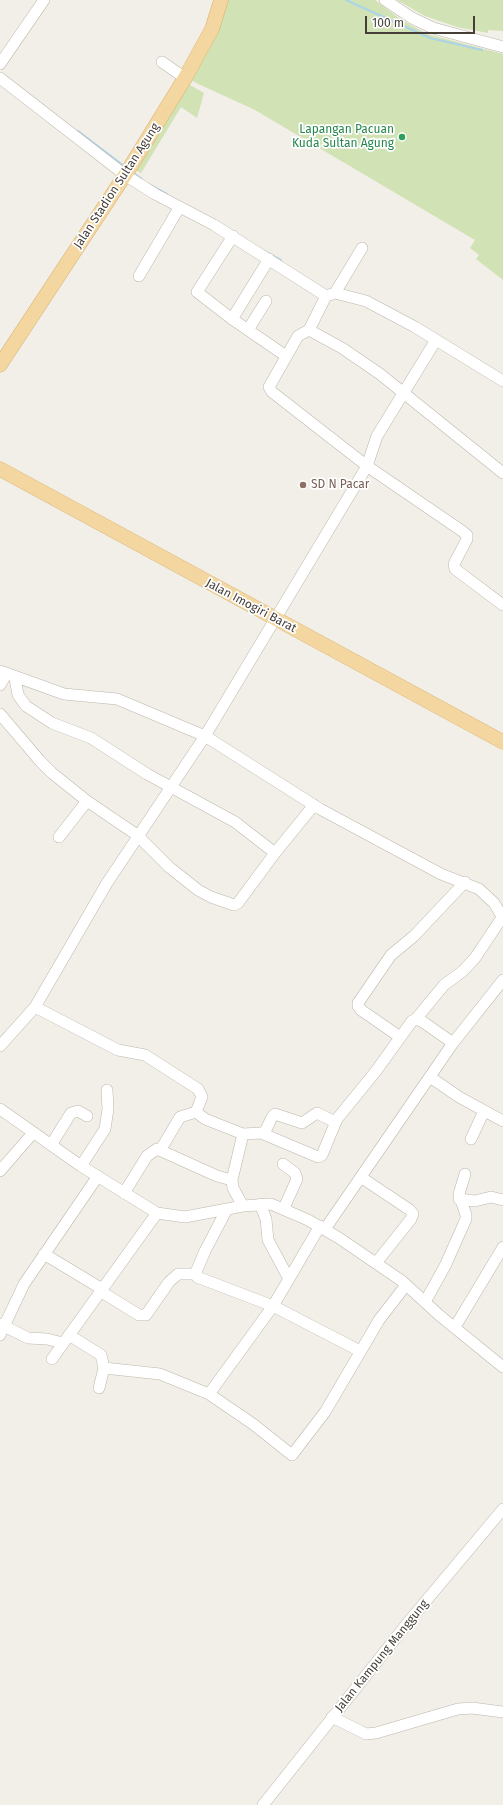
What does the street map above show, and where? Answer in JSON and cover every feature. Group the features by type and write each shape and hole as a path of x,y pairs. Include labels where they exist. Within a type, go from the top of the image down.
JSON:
{"main road":[{"name":"Jalan Stadion Sultan Agung","path":"0,365 128,171 185,78 212,29 220,0"},
{"name":"Jalan Imogiri Barat","path":"0,469 278,614 503,742"}],"street":[{"path":"0,64 44,0"},
{"path":"385,0 412,18 433,28 503,47"},
{"path":"162,62 185,78"},
{"path":"0,78 179,208 233,236 269,260 330,294 366,301 436,340 503,381"},
{"path":"139,276 179,208"},
{"path":"233,236 197,292 232,319 286,356"},
{"path":"362,248 330,294 309,330 298,336 269,387 272,392 368,466 467,535 467,540 454,564 455,569 503,605"},
{"path":"232,319 269,260"},
{"path":"248,330 266,301"},
{"path":"309,330 357,358 503,473"},
{"path":"0,1046 35,1006 137,835 205,736 368,466 377,436 436,340"},
{"path":"7,675 64,694 117,699 205,736 314,805 438,872 465,882 485,893 503,917 463,971 444,985 416,1019 410,1023 376,1071 335,1122 323,1153 319,1157 258,1132 243,1134 206,1120 196,1112"},
{"path":"0,685 7,675"},
{"path":"7,675 26,706 52,723 91,738 170,787 235,822 275,853"},
{"path":"0,714 40,761 87,801 137,835 169,867 198,890 211,897 234,905 238,903 275,853 314,805"},
{"path":"60,837 87,801"},
{"path":"400,1037 361,1010 358,1003 391,955 414,936 465,882"},
{"path":"209,1394 273,1306 322,1228 362,1178 453,1043 503,980"},
{"path":"35,1006 118,1050 145,1055 201,1091 202,1097 196,1112"},
{"path":"416,1019 427,1024 453,1043"},
{"path":"430,1077 459,1097 503,1121"},
{"path":"82,1166 105,1130 108,1109 106,1090"},
{"path":"0,1109 82,1166 157,1213 185,1217 260,1204 271,1204 284,1208 322,1228 376,1263 406,1285 503,1367"},
{"path":"51,1145 71,1113 78,1111 87,1116"},
{"path":"471,1139 484,1111"},
{"path":"161,1149 180,1117 196,1112"},
{"path":"264,1134 275,1114 302,1123 317,1113 335,1122"},
{"path":"0,1171 33,1133"},
{"path":"242,1206 233,1188 232,1180 243,1134"},
{"path":"124,1192 147,1156 154,1150 161,1149 216,1176 232,1180"},
{"path":"283,1164 295,1173 297,1179 284,1208"},
{"path":"425,1302 445,1266 466,1219 465,1210 459,1199 460,1189 465,1174"},
{"path":"98,1176 24,1284 2,1328 28,1338 66,1339 101,1355 104,1368 99,1388"},
{"path":"362,1178 410,1210 413,1214 411,1219 376,1263"},
{"path":"459,1199 480,1200 491,1197 503,1200"},
{"path":"260,1204 266,1219 268,1240 289,1279"},
{"path":"196,1274 205,1251 227,1209"},
{"path":"52,1359 157,1213"},
{"path":"455,1327 503,1247"},
{"path":"44,1254 139,1315 146,1315 169,1282 178,1274 196,1274 201,1279 273,1306 360,1351"},
{"path":"104,1368 160,1374 209,1394 253,1424 292,1455 329,1407 379,1320 406,1285"},
{"name":"Jalan Kampung Manggung","path":"263,1805 332,1717 503,1509"},
{"path":"332,1717 366,1734 376,1733 458,1709 472,1708 503,1712"}],"green space":[{"name":"Lapangan Pacuan Kuda Sultan Agung","path":"225,0 375,0 400,19 427,34 503,54 503,280 476,259 479,255 470,248 475,240 255,110 192,81 190,85 204,93 197,118 181,107 141,173 134,169"},
{"path":"397,0 503,0 503,31 488,30 488,33 457,27 425,16"}],"waterway":[{"path":"346,0 430,38 482,50"},
{"path":"381,27 387,19"},
{"path":"78,131 124,166"},
{"path":"132,172 142,179"},
{"path":"149,184 167,194"},
{"path":"263,250 281,260"}],"place":[{"name":"Lapangan Pacuan Kuda Sultan Agung","path":"402,137"},
{"name":"SD N Pacar","path":"303,485"}]}
